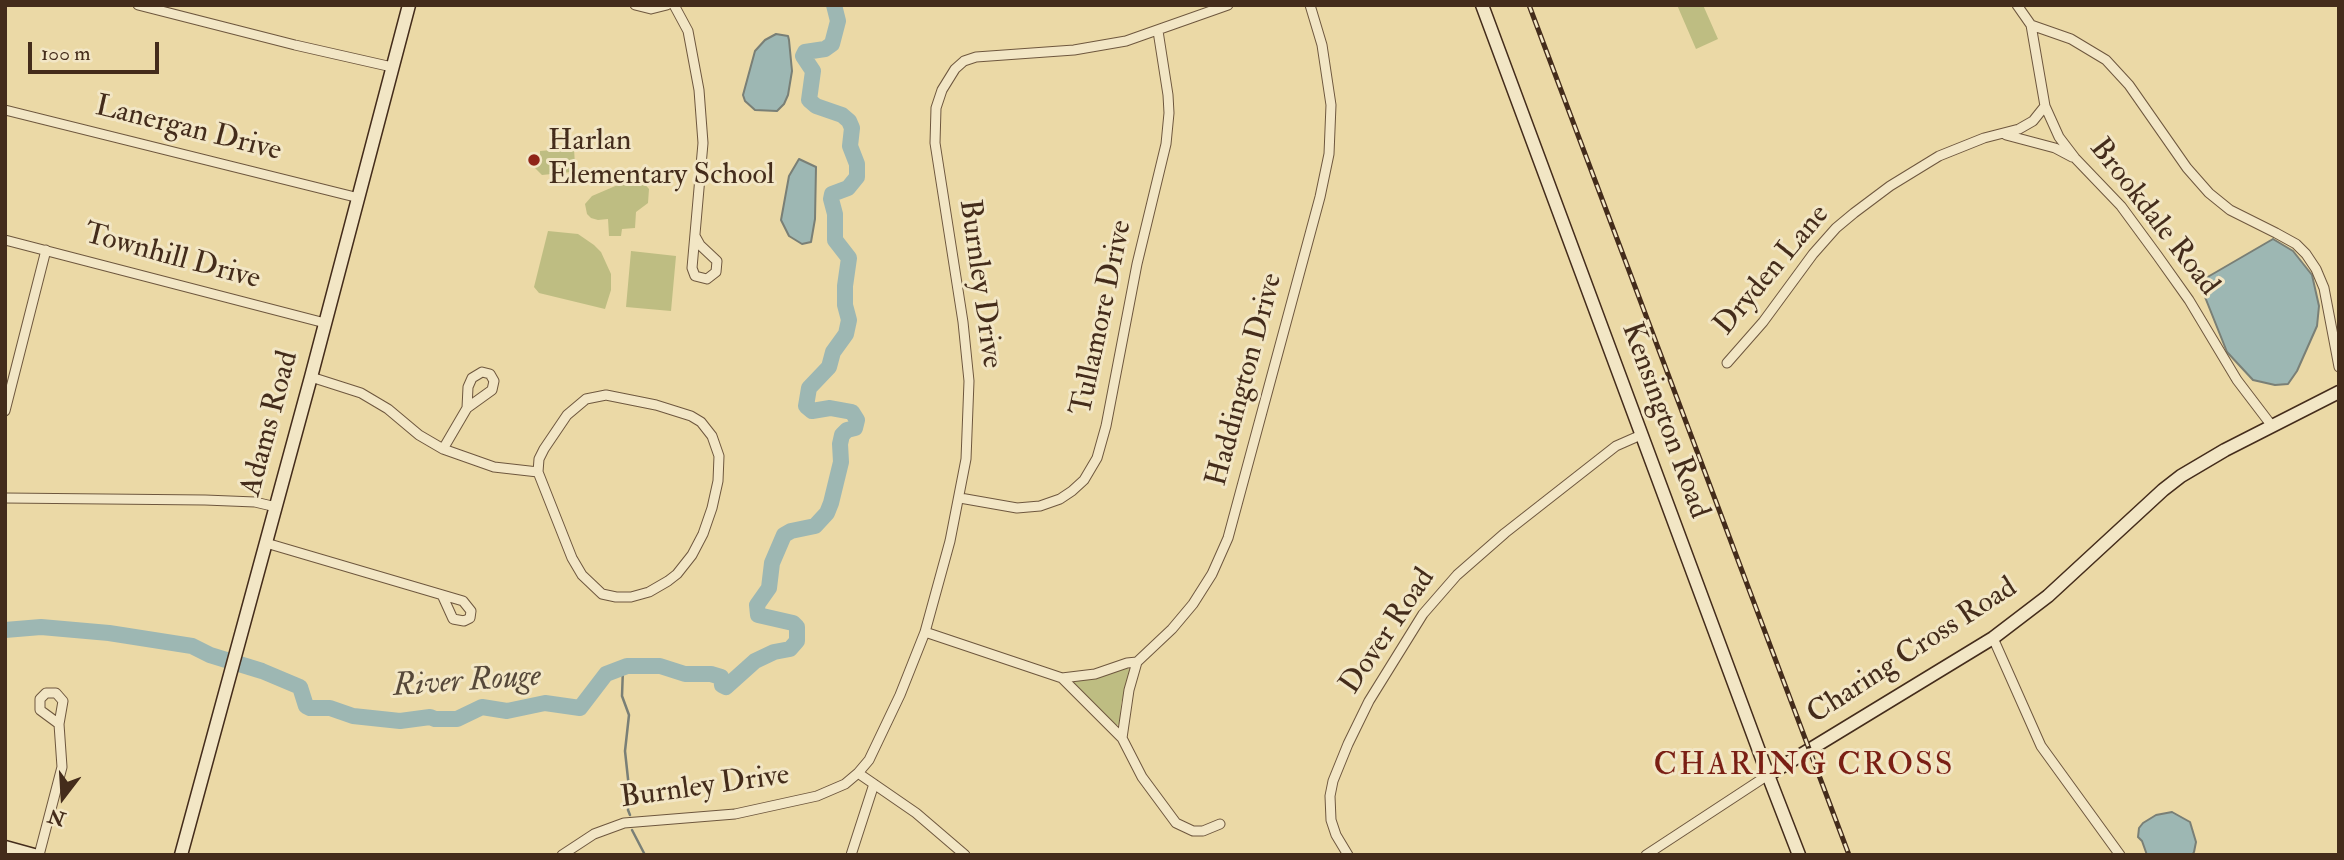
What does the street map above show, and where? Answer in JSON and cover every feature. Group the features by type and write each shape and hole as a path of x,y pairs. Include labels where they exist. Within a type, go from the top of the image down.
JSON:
{"street":[{"path":"138,5 392,67"},
{"name":"Adams Road","path":"181,855 409,5"},
{"path":"635,5 651,9 667,5"},
{"path":"674,5 684,21 696,69 703,132 695,236 693,273 699,278 707,279 716,272 717,261 700,245 695,236"},
{"name":"Burnley Drive","path":"562,855 579,841 608,827 643,820 715,816 763,809 832,790 858,774 869,760 925,632 960,498 966,459 969,381 963,322 936,158 934,126 942,90 955,69 964,61 976,57 1074,50 1126,41 1228,5"},
{"name":"Haddington Drive","path":"1122,738 1127,699 1137,662 1185,614 1220,558 1244,485 1326,174 1332,118 1326,62 1310,5"},
{"name":"Kensington Road","path":"1482,5 1799,855"},
{"name":"Brookdale Road","path":"2017,5 2031,25 2045,106 2059,137 2075,158 2121,206 2189,299 2237,380 2272,426"},
{"name":"Brookdale Road","path":"2031,25 2071,39 2106,60 2129,85 2209,193 2230,210 2276,233 2306,254 2324,288 2339,367"},
{"name":"Tullamore Drive","path":"960,498 1017,508 1040,506 1060,499 1072,491 1084,480 1097,458 1106,426 1137,264 1166,144 1168,95 1158,31"},
{"name":"Dryden Lane","path":"1727,363 1763,322 1813,254 1836,228 1854,213 1939,156 2033,121 2045,106"},
{"name":"Lanergan Drive","path":"5,110 359,198"},
{"path":"2004,134 2055,148 2075,158"},
{"name":"Townhill Drive","path":"5,240 325,323"},
{"path":"5,411 46,250"},
{"path":"311,377 362,393 388,409 418,435 443,449 494,467 538,472"},
{"name":"Charing Cross Road","path":"1646,855 1768,775 1993,638 2048,596 2163,490 2204,462 2339,392"},
{"path":"606,395 656,405 696,419 712,436 720,463 707,524 698,545 684,566 668,581 649,592 622,598 602,594 582,575 572,558 538,472 539,459 544,449 567,415 581,402 606,395"},
{"path":"443,449 467,408"},
{"name":"Dover Road","path":"1348,855 1331,820 1330,796 1334,781 1369,701 1423,614 1457,575 1505,533 1616,446 1641,435"},
{"path":"5,498 205,500 255,502 276,507"},
{"path":"266,543 443,597"},
{"path":"925,632 1062,678 1095,674 1137,662"},
{"path":"1993,638 2041,746 2120,855"},
{"path":"1062,678 1122,738 1142,777 1176,823 1193,831 1203,831 1220,824"},
{"path":"5,847 36,855 60,777 62,754 59,724"},
{"path":"858,774 916,813 965,855"},
{"path":"851,853 874,784"}],"shaded area":[{"path":"1677,5 1703,5 1718,39 1696,49"},
{"path":"574,148 575,166 571,172 542,175 535,168 534,157 540,156 540,151"},
{"path":"634,178 640,179 649,189 648,203 636,212 635,228 622,229 621,236 609,236 608,219 591,218 587,214 585,204 592,196"},
{"path":"548,231 578,234 601,252 611,274 611,290 605,309 539,293 534,287"},
{"path":"631,251 676,256 671,311 626,307"},
{"path":"1127,668 1130,670 1121,704 1120,724 1114,726 1073,682"}],"water":[{"path":"776,34 788,36 789,40 792,71 788,95 777,111 755,110 745,101 743,95 755,51 765,40"},
{"path":"799,159 816,167 815,219 811,242 802,244 789,236 781,220 789,176"},
{"path":"2273,239 2293,251 2312,275 2319,306 2317,326 2297,371 2288,384 2275,385 2253,380 2227,352 2199,282"},
{"path":"2172,812 2190,822 2196,842 2194,852 2192,855 2147,855 2138,837 2139,828 2156,815"}],"waterway":[{"name":"River Rouge","path":"5,630 41,627 109,633 192,646 300,687 306,706 310,708 330,708 353,716 400,721 430,717 457,719 482,707 507,711 545,703 580,708 606,674 627,666 660,666 685,674 711,674 721,677 722,685 726,687 755,661 774,652 790,649 797,641 797,627 793,623 758,615 757,605 769,588 772,563 784,535 815,526 827,513 841,462 842,435 855,428 857,420 852,412 830,408 812,411 806,406 809,388 829,367 833,352 846,334 849,320 845,305 849,258 835,240 835,214 831,199 832,194 848,188 857,177 857,164 850,146 852,128 842,115 816,106 809,100 813,71 803,56 805,52 825,49 832,44 838,21 834,5"},
{"path":"623,668 622,696 629,715 625,751 630,815"},
{"path":"632,830 645,855"}],"railway":[{"path":"1529,5 1849,855"}],"place":[{"name":"Harlan Elementary School","path":"534,160"}],"district":[{"name":"CHARING CROSS","path":"1804,767"}]}
